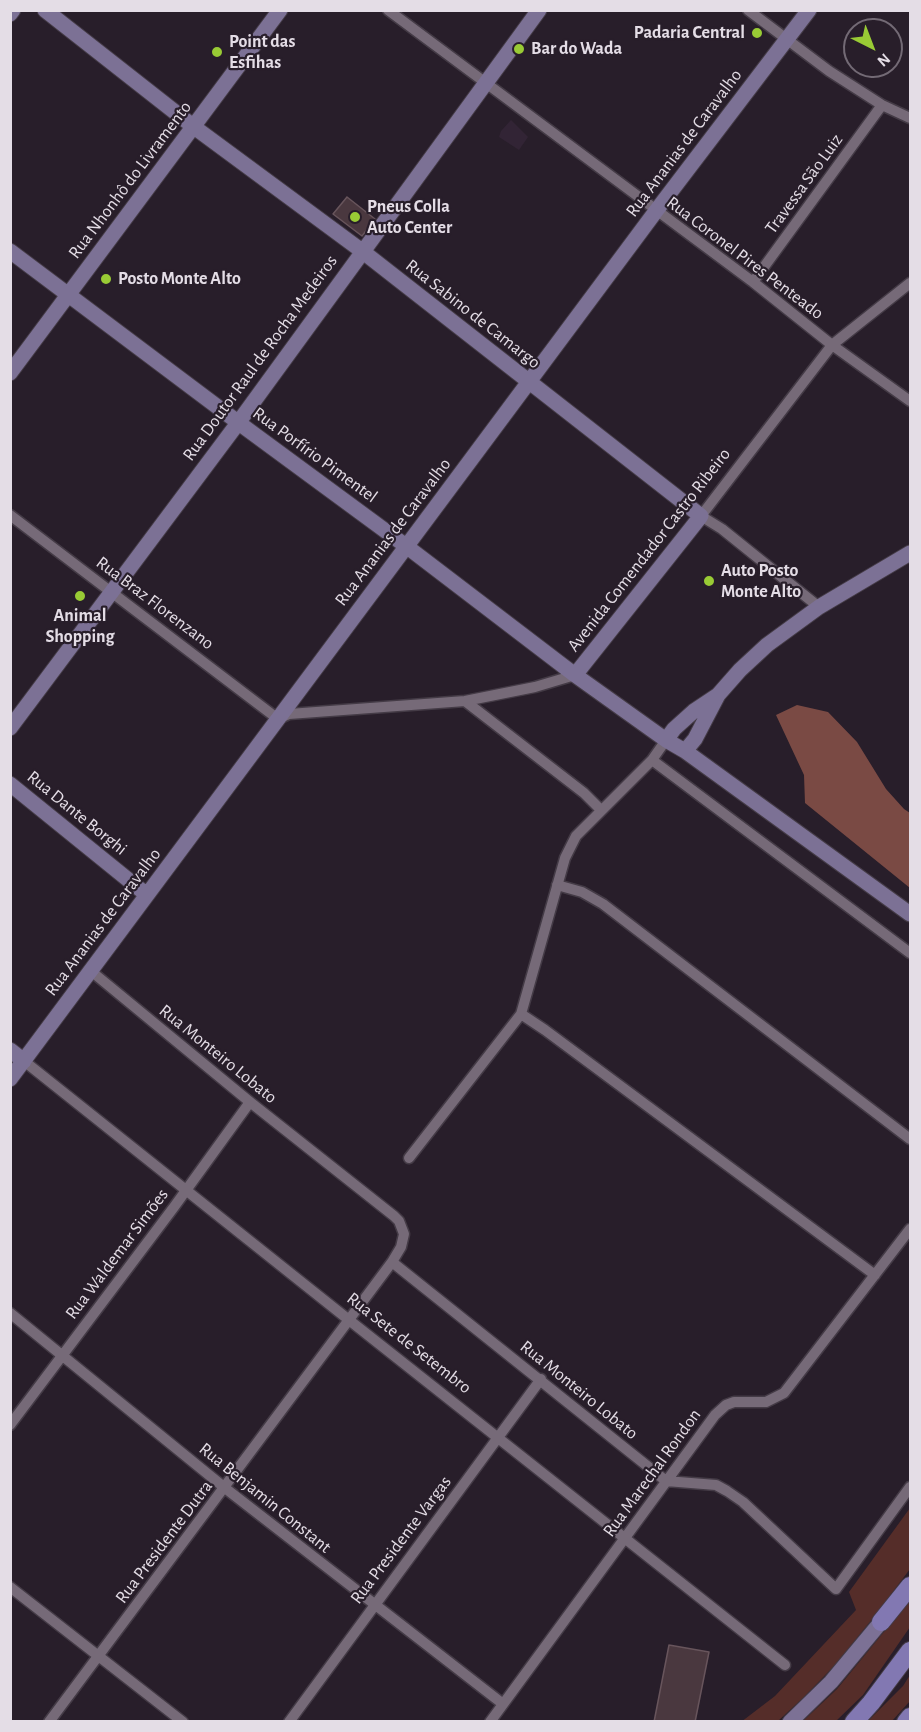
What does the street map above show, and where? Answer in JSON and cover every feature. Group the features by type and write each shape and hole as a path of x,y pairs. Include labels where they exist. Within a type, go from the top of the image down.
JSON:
{"main road":[{"path":"881,1622 910,1586"},
{"path":"854,1722 872,1703 910,1650"},
{"path":"906,1722 910,1717"}],"street":[{"path":"10,14 13,10"},
{"name":"Rua Sabino de Camargo","path":"45,10 194,127 362,251 701,516 722,529 819,607"},
{"name":"Rua Nhonhô do Livramento","path":"10,373 280,10"},
{"name":"Rua Coronel Pires Penteado","path":"388,10 753,282 832,345 910,401"},
{"name":"Rua Doutor Raul de Rocha Medeiros","path":"10,728 238,423 539,10"},
{"path":"748,10 882,105 910,118"},
{"name":"Rua Ananias de Caravalho","path":"10,1079 528,382 809,10"},
{"name":"Travessa São Luiz","path":"753,282 882,105"},
{"name":"Rua Porfírio Pimentel","path":"10,251 575,675 685,751 910,914"},
{"name":"Avenida Comendador Castro Ribeiro","path":"278,719 289,714 465,701 535,687 575,675 832,345 910,283"},
{"name":"Rua Braz Florenzano","path":"10,515 278,719"},
{"path":"409,1158 521,1014 570,846 584,826 652,760 675,729 694,711 718,694 767,645 819,607 910,553"},
{"path":"685,751 695,739 718,694"},
{"path":"465,701 584,793 601,810"},
{"path":"652,760 910,953"},
{"name":"Rua Dante Borghi","path":"10,783 147,895"},
{"path":"557,885 582,892 603,904 910,1139"},
{"name":"Rua Monteiro Lobato","path":"91,971 250,1102 394,1216 399,1221 404,1234"},
{"path":"521,1014 875,1275"},
{"name":"Rua Sete de Setembro","path":"10,1050 785,1665"},
{"name":"Rua Waldemar Simões","path":"10,1425 250,1102"},
{"name":"Rua Marechal Rondon","path":"490,1722 720,1409 739,1401 766,1402 784,1393 910,1229"},
{"name":"Rua Presidente Dutra","path":"50,1722 392,1262 401,1247 404,1234"},
{"name":"Rua Monteiro Lobato","path":"392,1262 666,1481"},
{"name":"Rua Benjamin Constant","path":"10,1313 225,1488 503,1704"},
{"name":"Rua Presidente Vargas","path":"289,1722 541,1379"},
{"path":"666,1481 716,1485 727,1491 743,1502 836,1589 910,1487"},
{"path":"10,1587 183,1722"},
{"path":"790,1722 831,1682 881,1622"}],"shaded area":[{"path":"511,120 528,137 519,150 499,137 501,131"},
{"path":"797,705 828,712 857,742 886,789 910,813 910,888 805,803 804,775 776,715"},
{"path":"910,1508 910,1569 873,1618 834,1666 778,1721 741,1722 775,1696 856,1610 849,1592"},
{"path":"910,1600 910,1627 863,1695 836,1721 803,1721 837,1689"},
{"path":"910,1675 910,1701 892,1721 868,1721 903,1686"}],"building":[{"name":"Pneus Colla Auto Center","path":"347,197 375,219 362,236 333,214"},
{"path":"669,1645 709,1652 695,1722 654,1722"}],"place":[{"name":"Padaria Central","path":"757,33"},
{"name":"Bar do Wada","path":"519,49"},
{"name":"Point das Esfihas","path":"217,52"},
{"name":"Pneus Colla Auto Center","path":"355,217"},
{"name":"Posto Monte Alto","path":"106,279"},
{"name":"Auto Posto Monte Alto","path":"709,581"},
{"name":"Animal Shopping","path":"80,596"}]}
